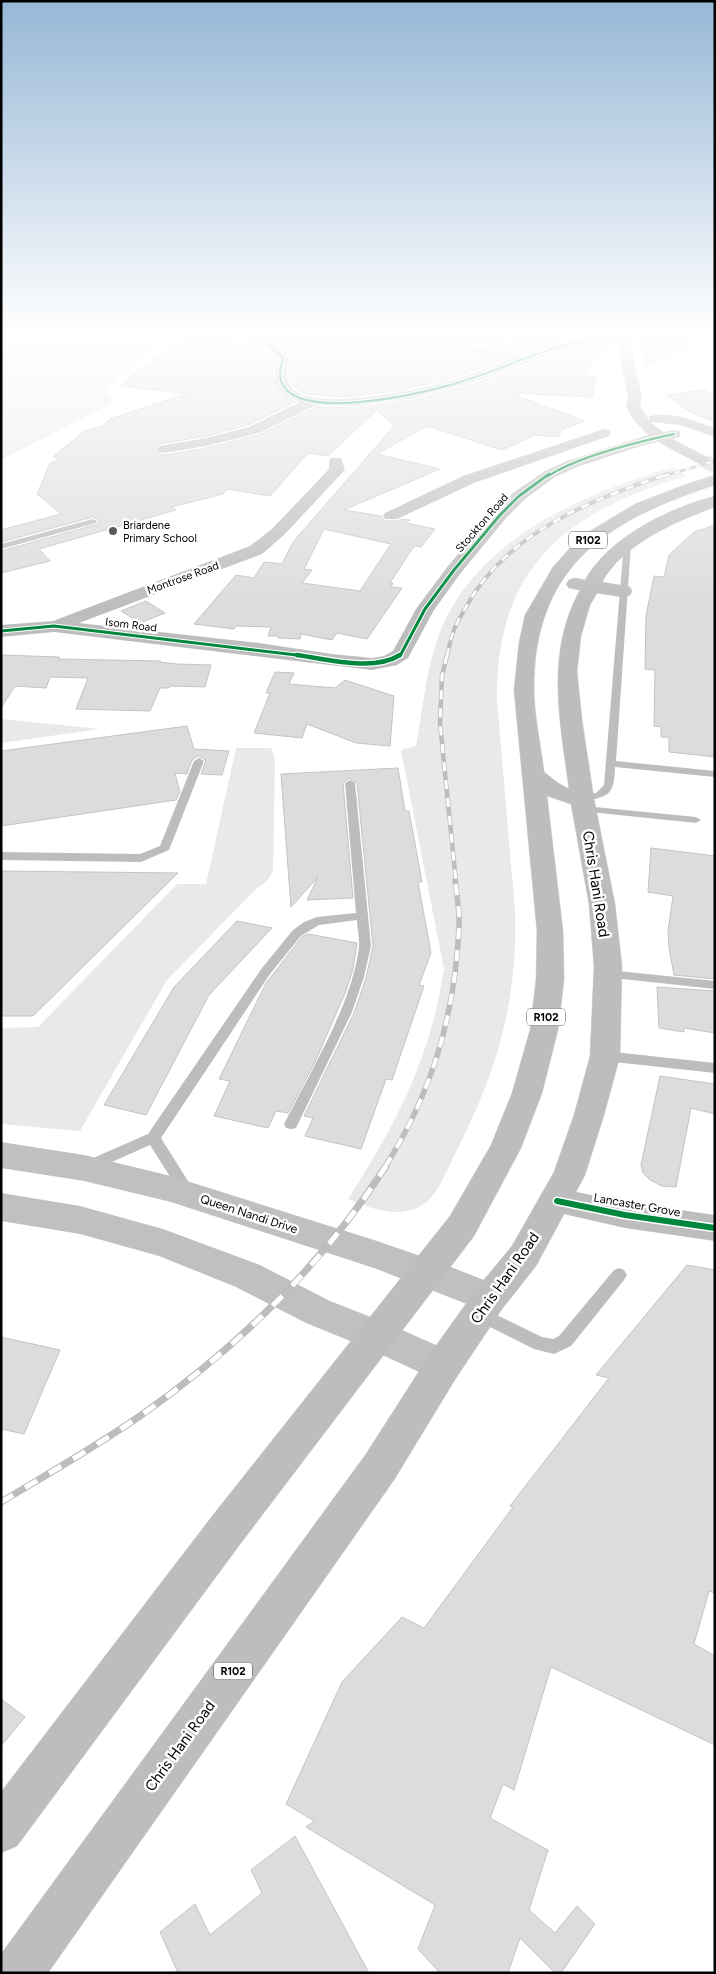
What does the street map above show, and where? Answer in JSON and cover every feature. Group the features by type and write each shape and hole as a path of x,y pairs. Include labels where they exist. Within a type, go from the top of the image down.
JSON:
{"main road":[{"name":"R102","path":"1,1830 227,1529 462,1226 505,1148 527,1093 544,1030 550,980 550,931 524,690 526,654 535,614 551,583 566,561 580,546 601,530 636,509 672,494 715,480"},
{"name":"Chris Hani Road","path":"18,1973 380,1467 443,1366 485,1306 524,1256 556,1201 572,1167 605,1056 608,974 602,904 583,804 571,720 567,671 571,636 581,604 599,572 627,544 645,531 672,517 713,503"},
{"path":"551,583 623,591"},
{"path":"533,774 548,788 583,804"},
{"name":"Queen Nandi Drive","path":"1,1155 84,1168 171,1189 426,1272 485,1306"},
{"path":"1,1207 80,1220 163,1243 248,1276 318,1312 378,1336 443,1366"}],"street":[{"path":"164,449 206,442 254,430 266,424"},
{"path":"645,424 709,457"},
{"path":"659,424 666,435"},
{"path":"691,424 715,433"},
{"path":"391,516 422,499 470,478 604,433"},
{"name":"Stockton Road","path":"401,654 425,609 454,570 500,515 519,496 550,474 565,467 666,435"},
{"name":"Montrose Road","path":"54,626 248,555 264,544 337,470 336,461"},
{"path":"470,478 519,496"},
{"name":"Isom Road","path":"1,631 54,626 258,654 372,664 390,662 401,654"},
{"name":"Lancaster Grove","path":"556,1201 625,1215 715,1228"}],"lane":[{"path":"1,547 93,521"},
{"path":"583,804 600,795 609,786 627,544"},
{"path":"1,856 141,858 160,852 165,848 199,761"},
{"path":"611,764 715,774"},
{"path":"291,1124 346,1012 358,977 365,946 350,783"},
{"path":"583,804 696,820"},
{"path":"84,1168 153,1138 266,971 297,933 317,921 361,916"},
{"path":"608,974 715,985"},
{"path":"605,1056 715,1068"},
{"path":"153,1138 190,1196"},
{"path":"485,1306 540,1344 554,1347 565,1342 620,1275"}],"shaded area":[{"path":"1,424 71,424 1,460"},
{"path":"674,467 686,476 643,491 606,508 573,528 546,551 525,580 509,613 500,653 497,700 515,911 515,945 513,977 501,1038 493,1067 469,1126 432,1197 421,1206 402,1212 383,1211 348,1199 382,1144 409,1089 430,1032 444,969 401,750 416,746 428,674 440,632 457,599 480,570 507,545 537,524 570,506 604,491"},
{"path":"1,719 100,729 1,743"},
{"path":"236,748 271,748 275,759 273,871 267,881 256,889 167,980 80,1131 1,1124 1,1028 38,1027 177,884 206,884"}],"building":[{"path":"104,424 250,424 206,436 159,444 155,448 159,454 164,455 206,448 259,435 281,424 362,424 328,456 308,453 270,496 227,489 223,494 171,507 176,510 39,549 50,561 1,573 1,551 98,524 99,520 93,517 1,542 1,530 61,514 37,494 50,463 60,459 53,457 84,431 106,425"},
{"path":"392,424 576,424 563,429 558,437 535,435 502,450 427,426 377,454 440,469 344,510 381,516 385,521 410,520 407,523 435,529 421,547 415,546 412,549 390,583 393,583 391,587 402,588 367,639 337,633 332,640 301,634 300,639 278,638 278,636 268,636 271,627 236,626 234,629 194,624 236,575 254,578 264,562 282,564 293,542 394,426","holes":["324,529 391,544 360,591 302,583 312,570 304,569"]},
{"path":"715,525 715,757 669,752 669,737 661,737 661,727 654,726 655,670 645,669 646,616 654,576 664,577 669,555 694,532"},
{"path":"146,601 165,613 140,623 121,611"},
{"path":"1,655 59,657 59,659 161,661 177,664 211,665 205,687 170,686 169,688 160,688 150,711 76,709 88,678 50,677 46,688 15,686 1,708"},
{"path":"275,672 294,673 289,684 335,688 345,680 394,696 390,746 356,743 307,724 302,738 254,733 270,693 266,693"},
{"path":"187,726 194,749 229,751 222,775 201,774 206,760 198,756 192,760 187,774 175,773 180,792 176,800 1,826 1,751"},
{"path":"398,768 405,811 409,811 422,882 418,882 431,953 419,985 424,986 392,1080 386,1079 361,1149 305,1136 313,1118 304,1116 354,1013 366,978 373,946 357,783 349,778 343,783 353,898 307,900 318,877 291,907 281,774"},
{"path":"651,848 715,856 715,979 674,975 668,931 673,896 648,892"},
{"path":"1,871 178,873 33,1016 1,1016"},
{"path":"237,921 272,928 209,995 146,1115 104,1105 174,987"},
{"path":"308,934 357,943 353,969 346,991 316,1060 288,1113 276,1111 268,1128 214,1116 230,1081 219,1079 266,983 302,937"},
{"path":"657,987 715,991 715,1033 684,1028 684,1032 659,1028"},
{"path":"660,1076 715,1084 715,1114 691,1108 676,1187 662,1186 650,1180 643,1173 641,1165"},
{"path":"687,1265 715,1270 715,1593 709,1591 694,1644 715,1656 715,1745 551,1667 514,1790 503,1784 490,1818 548,1850 529,1910 555,1933 577,1906 595,1924 561,1973 555,1973 520,1938 508,1973 440,1973 418,1949 435,1905 306,1827 314,1821 286,1804 342,1682 402,1617 424,1628 513,1507 510,1506 609,1378 596,1375"},
{"path":"1,1337 60,1350 24,1434 1,1429"},
{"path":"1,1699 25,1717 1,1746"},
{"path":"295,1836 369,1973 178,1973 160,1932 195,1904 210,1935 262,1893 251,1870"}],"tunnel":[{"path":"704,461 715,466"}],"railway":[{"path":"664,476 715,461"},
{"path":"447,656 454,630 466,607 483,581 504,558 554,522 581,508 610,495 668,474"},
{"path":"447,655 442,676 440,723 456,882"},
{"path":"385,1167 416,1111 428,1082 446,1022 457,960 459,910 455,881"},
{"path":"1,1502 140,1416 211,1362 275,1303 305,1271 334,1238 386,1166"}],"cycle path":[{"path":"1,631 54,626 259,649 332,660 372,664 390,661 401,654 425,609 454,570 500,515 519,496 550,474 572,464 637,442 674,434"},
{"path":"557,1201 625,1215 715,1228"}],"place":[{"name":"Briardene Primary School","path":"113,531"}]}
